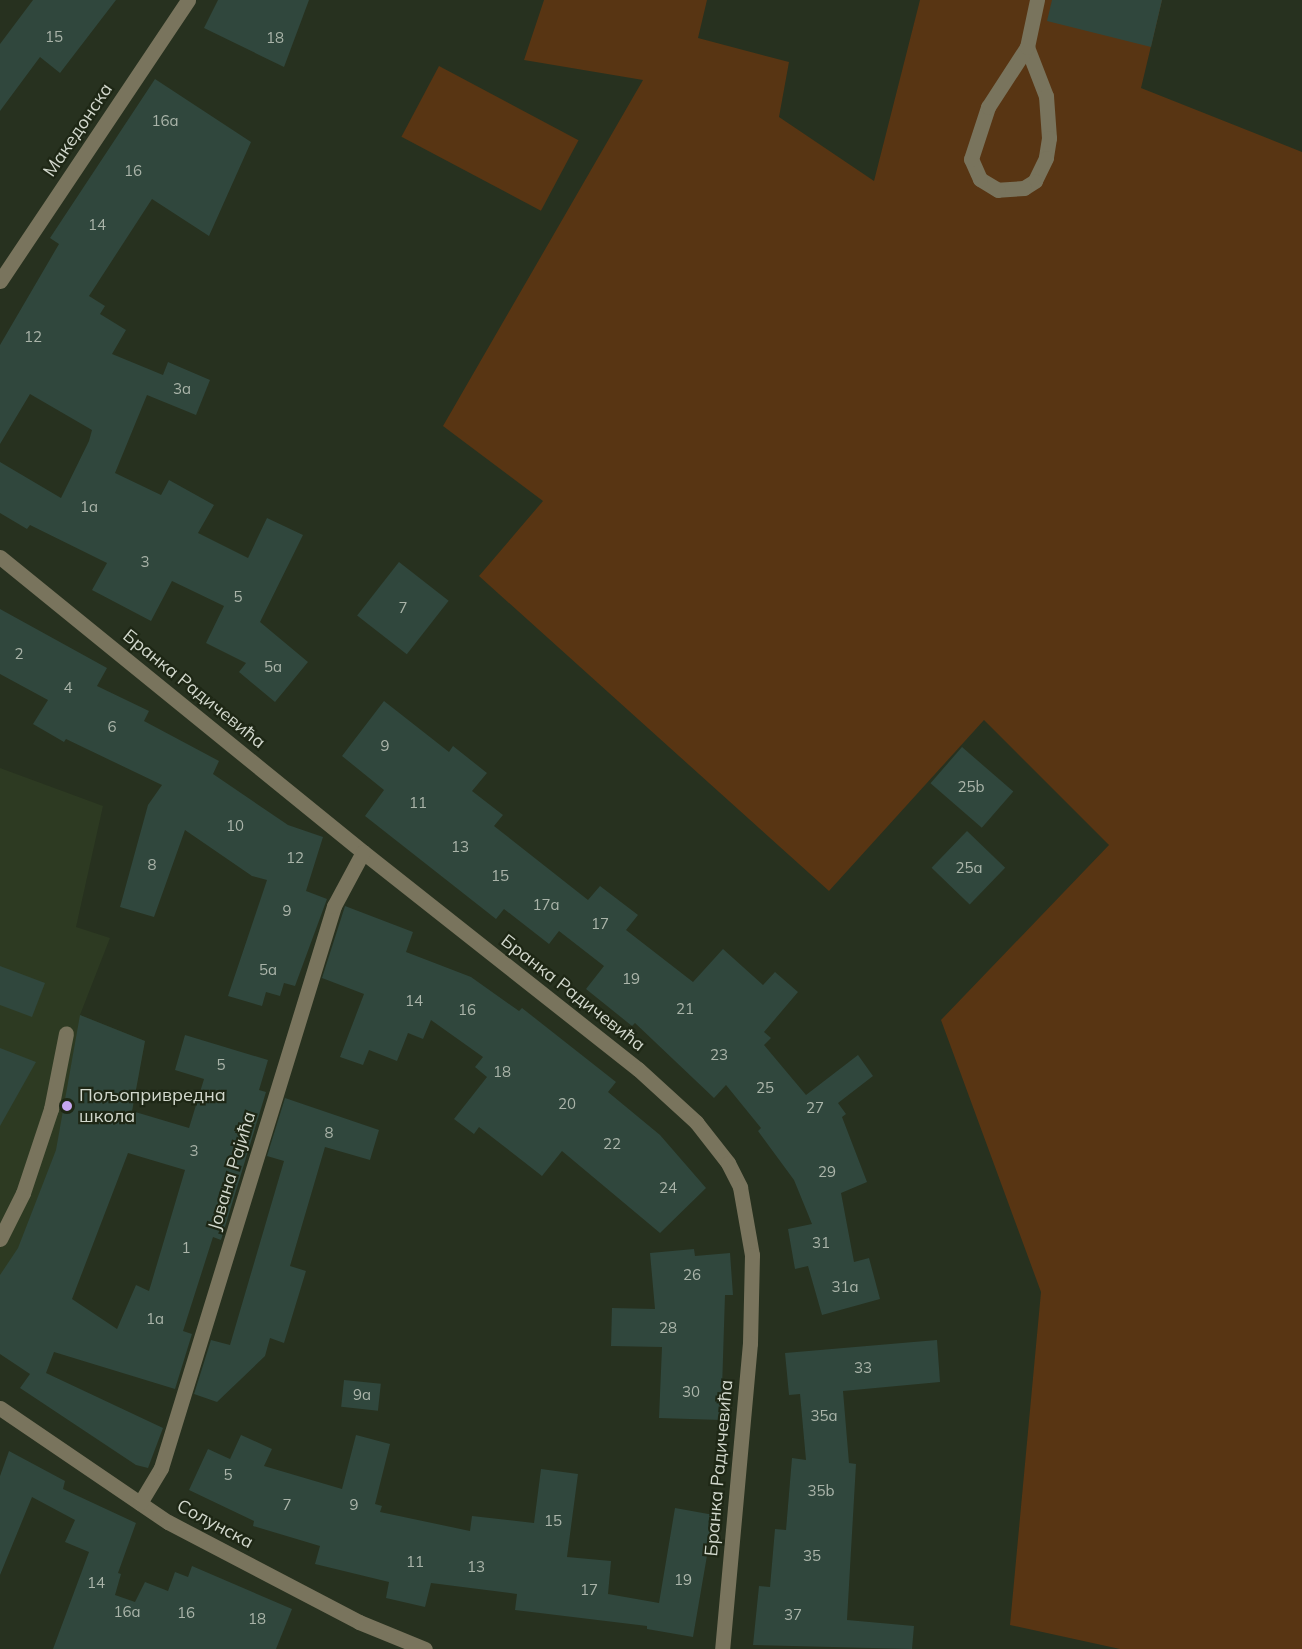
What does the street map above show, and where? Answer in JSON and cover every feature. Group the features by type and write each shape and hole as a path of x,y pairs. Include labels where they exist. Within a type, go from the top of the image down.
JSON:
{"street":[{"name":"Македонска","path":"0,281 188,0"},
{"path":"1027,47 1046,96 1049,128 1046,158 1035,181 1018,190 998,190 980,179 971,159 988,107 1027,47 1037,0"},
{"name":"Бранка Радичевића","path":"0,557 363,852 646,1076 713,1140 740,1187 752,1254 750,1343 722,1649"},
{"name":"Јована Рајића","path":"140,1503 161,1468 334,906 363,852"},
{"path":"0,1239 23,1193 51,1109 66,1033"},
{"name":"Солунска","path":"0,1408 168,1522 359,1622 425,1649"}],"shaded area":[{"path":"544,0 707,0 698,38 789,62 779,117 874,181 920,0 1162,0 1141,88 1302,152 1302,1649 1120,1649 1010,1625 1041,1292 941,1020 1109,845 984,720 829,891 479,576 543,501 443,426 643,80 524,60"},
{"path":"439,66 579,140 541,211 401,137"},
{"name":"Пољопривредна школа","path":"0,768 103,806 76,927 110,938 80,1015 145,1041 121,1171 22,1368 0,1354"}],"building":[{"path":"33,0 116,0 60,73 40,57 0,111 0,44"},
{"path":"218,0 309,0 284,67 204,28"},
{"path":"1052,0 1162,0 1151,47 1047,21"},
{"path":"155,79 251,142 209,236 152,199 89,296 105,306 100,314 126,330 112,354 163,375 168,362 210,380 196,415 147,395 115,473 161,495 169,480 214,505 198,533 248,558 267,518 303,535 260,622 308,662 275,702 239,672 246,663 206,643 224,606 172,581 151,621 92,590 107,563 30,525 27,529 0,513 0,462 61,498 89,441 92,430 30,394 0,444 0,345 59,244 50,238"},
{"path":"399,562 449,601 407,654 357,616"},
{"path":"0,609 107,668 97,686 149,711 144,721 219,761 213,774 288,825 323,837 306,891 327,899 295,986 284,983 280,996 266,992 262,1006 228,996 267,880 252,876 185,830 154,917 120,907 148,805 162,785 66,739 64,742 33,724 48,700 0,674"},
{"path":"384,701 449,752 453,746 487,773 472,791 503,815 494,826 588,900 600,886 638,915 626,930 693,982 723,949 763,985 775,972 798,992 764,1032 771,1038 764,1045 806,1095 858,1055 873,1076 838,1103 846,1114 842,1117 867,1182 841,1193 854,1262 869,1258 880,1299 822,1315 808,1266 795,1269 788,1229 812,1224 794,1180 758,1131 761,1128 726,1085 714,1098 635,1023 632,1026 586,989 604,966 559,931 549,944 504,909 496,919 365,816 384,790 342,756"},
{"path":"962,747 1013,792 982,828 931,783"},
{"path":"967,831 1005,868 970,905 932,868"},
{"path":"345,906 413,932 406,952 471,977 519,1011 522,1008 616,1082 608,1092 660,1135 706,1188 660,1233 562,1151 542,1176 479,1127 474,1134 454,1119 487,1077 475,1067 483,1057 431,1020 423,1039 408,1033 397,1061 369,1050 363,1065 340,1057 364,994 322,978"},
{"path":"0,966 45,983 32,1017 0,1005"},
{"path":"80,1015 145,1041 132,1111 189,1128 204,1079 175,1070 185,1035 268,1060 259,1090 266,1092 221,1240 213,1237 183,1331 192,1334 175,1389 54,1352 46,1373 163,1428 148,1468 136,1465 20,1388 30,1374 0,1354 0,1275 18,1248 56,1150","holes":["128,1153 185,1170 149,1291 136,1285 117,1329 72,1299"]},
{"path":"0,1048 36,1062 0,1126"},
{"path":"285,1098 379,1130 370,1160 325,1147 290,1266 306,1271 284,1343 270,1338 265,1356 217,1402 194,1394 211,1340 230,1345 284,1161 267,1156"},
{"path":"694,1249 695,1256 730,1253 733,1295 725,1295 721,1420 659,1418 662,1347 611,1346 612,1308 655,1309 650,1253"},
{"path":"937,1340 940,1382 843,1391 849,1463 856,1464 847,1620 914,1626 912,1649 753,1645 759,1586 770,1587 775,1529 786,1530 792,1458 806,1460 800,1394 789,1395 785,1353"},
{"path":"344,1380 381,1384 378,1411 341,1407"},
{"path":"241,1435 272,1449 264,1466 342,1489 356,1435 390,1444 375,1504 382,1506 380,1512 470,1531 472,1516 534,1523 541,1469 578,1474 567,1557 611,1561 608,1594 659,1603 675,1508 714,1515 693,1637 647,1629 647,1626 515,1610 517,1594 431,1583 425,1607 386,1598 389,1582 315,1564 320,1546 253,1526 254,1521 189,1490 208,1449 230,1459"},
{"path":"9,1451 65,1481 63,1489 136,1523 118,1573 121,1574 115,1595 135,1602 145,1582 168,1591 175,1572 188,1577 192,1566 292,1609 276,1649 53,1649 89,1552 65,1542 75,1520 32,1497 0,1575 0,1476"}],"place":[{"name":"Пољопривредна школа","path":"67,1106"}]}
